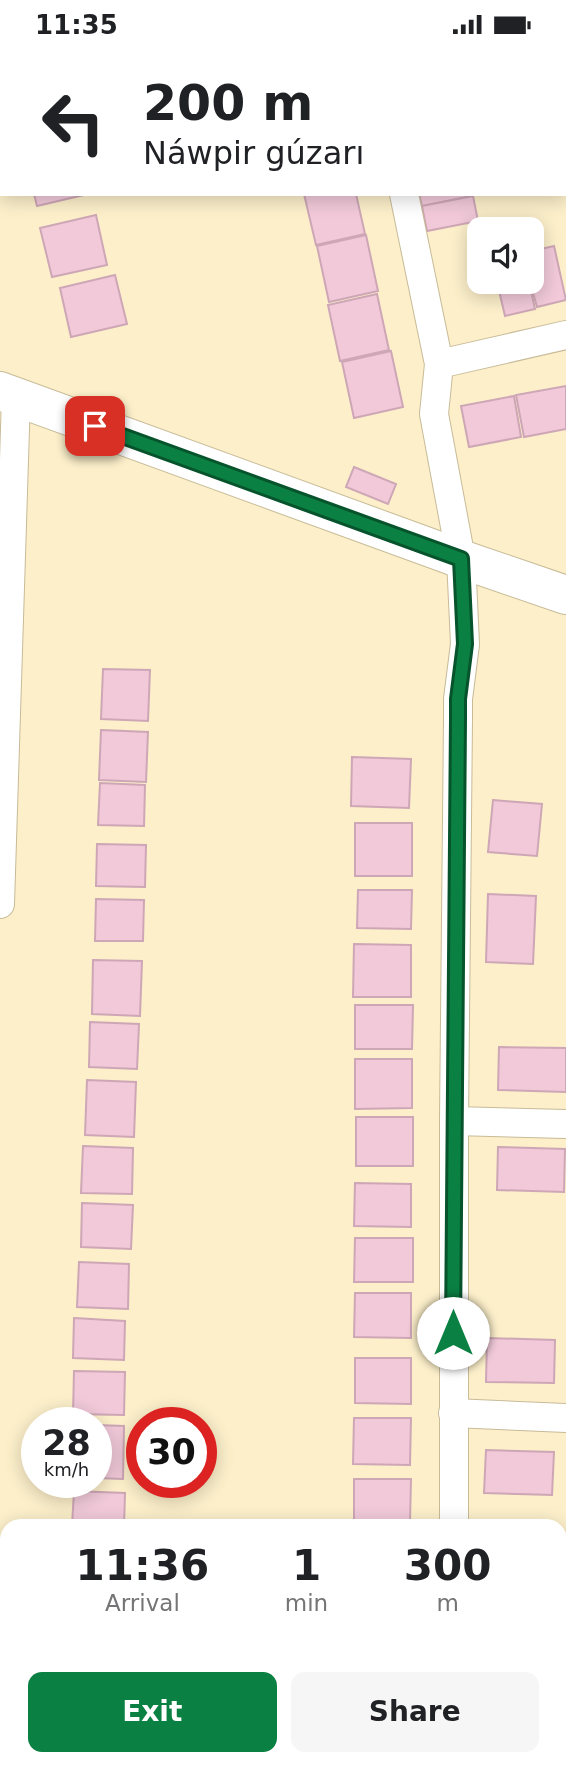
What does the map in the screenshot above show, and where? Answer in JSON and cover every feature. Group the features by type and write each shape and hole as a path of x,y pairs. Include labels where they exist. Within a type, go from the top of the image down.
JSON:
{"street":[{"path":"404,196 439,365 434,414 461,559 465,644 458,699 454,1519"},
{"path":"439,365 566,335"},
{"path":"0,904 8,394 566,595"},
{"path":"454,1121 566,1124"},
{"path":"453,1413 566,1417"}],"building":[{"path":"34,196 80,196 37,206"},
{"path":"304,196 356,196 365,234 316,245"},
{"path":"420,196 472,196 422,206"},
{"path":"473,196 477,217 467,217 467,223 427,231 422,206"},
{"path":"96,215 107,265 52,277 40,228"},
{"path":"366,235 378,291 329,302 317,246"},
{"path":"554,246 566,300 537,307 533,294 544,294 544,248"},
{"path":"115,275 127,324 71,337 60,288"},
{"path":"377,294 389,350 340,361 328,305"},
{"path":"500,294 532,294 535,309 505,316"},
{"path":"391,351 403,407 354,418 342,362"},
{"path":"566,386 566,429 524,437 516,395"},
{"path":"514,396 521,437 469,447 461,406"},
{"path":"354,467 396,484 388,504 346,487"},
{"path":"103,669 150,670 148,721 101,719"},
{"path":"101,730 148,732 146,782 99,780"},
{"path":"352,757 411,759 409,808 351,806"},
{"path":"100,783 145,785 144,826 98,825"},
{"path":"493,800 542,804 537,856 488,852"},
{"path":"355,823 412,823 412,876 355,876"},
{"path":"97,844 146,845 145,887 96,886"},
{"path":"358,890 412,890 411,929 357,928"},
{"path":"488,894 536,896 533,964 486,962"},
{"path":"96,899 144,900 143,941 95,941"},
{"path":"354,944 411,945 411,997 353,997"},
{"path":"93,960 142,961 140,1016 92,1014"},
{"path":"355,1005 413,1005 412,1049 355,1049"},
{"path":"90,1022 139,1024 137,1069 89,1067"},
{"path":"499,1047 566,1048 566,1092 498,1090"},
{"path":"355,1059 412,1059 412,1108 355,1109"},
{"path":"87,1080 136,1082 134,1137 85,1135"},
{"path":"356,1117 413,1117 413,1166 356,1166"},
{"path":"83,1146 133,1148 132,1194 81,1193"},
{"path":"498,1147 565,1149 564,1192 497,1190"},
{"path":"355,1183 411,1184 411,1227 354,1226"},
{"path":"82,1203 133,1205 131,1249 81,1247"},
{"path":"355,1238 413,1238 413,1282 354,1282"},
{"path":"79,1262 129,1264 128,1309 77,1307"},
{"path":"355,1293 411,1293 411,1338 354,1337"},
{"path":"74,1318 125,1321 124,1360 73,1358"},
{"path":"487,1338 555,1340 554,1383 486,1382"},
{"path":"355,1358 411,1358 411,1404 355,1403"},
{"path":"74,1371 125,1372 124,1415 112,1415 112,1407 73,1407"},
{"path":"354,1418 411,1418 410,1465 353,1464"},
{"path":"112,1426 124,1426 123,1479 112,1479"},
{"path":"486,1450 554,1452 552,1495 484,1493"},
{"path":"354,1479 411,1479 410,1519 354,1519"},
{"path":"112,1492 125,1493 124,1519 72,1519 74,1498 112,1498"}],"route":[{"path":"95,426 461,559 465,644 458,699 453,1333"}]}
